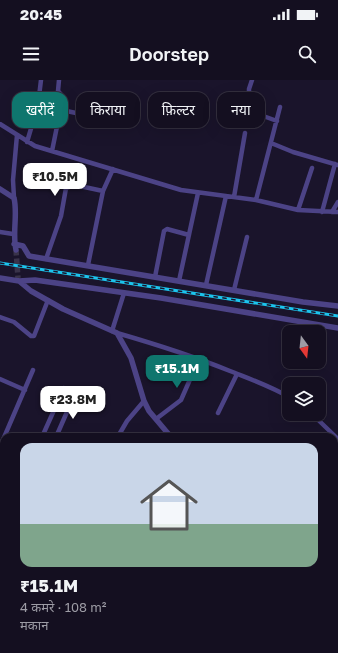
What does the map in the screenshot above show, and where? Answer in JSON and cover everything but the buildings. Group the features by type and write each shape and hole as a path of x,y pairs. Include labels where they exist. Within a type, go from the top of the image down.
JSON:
{"street":[{"path":"40,92 41,80"},
{"path":"59,80 59,92"},
{"path":"252,80 248,96 249,109 255,113 277,120"},
{"path":"256,200 280,107"},
{"path":"68,112 76,113"},
{"path":"0,124 27,142 180,190 256,200 298,210 338,212"},
{"path":"27,142 31,128"},
{"path":"52,151 56,128"},
{"path":"234,197 245,133"},
{"path":"17,135 13,169 15,204 13,234 15,247 23,246 29,256 338,306"},
{"path":"271,143 336,164 322,212"},
{"path":"298,210 312,168"},
{"path":"88,265 103,191 113,169"},
{"path":"46,259 60,216 66,188 75,185 103,191"},
{"path":"0,189 14,198"},
{"path":"180,281 198,193"},
{"path":"206,285 226,196"},
{"path":"332,212 338,202"},
{"path":"155,277 165,229 189,235"},
{"path":"0,232 13,234"},
{"path":"234,290 247,237"},
{"path":"0,278 35,280 124,293 338,328"},
{"path":"18,279 48,300 114,332 199,359 270,387 282,393"},
{"path":"124,293 114,332 132,358 144,401 168,433"},
{"path":"0,317 14,322 34,336 48,300"},
{"path":"156,419 181,400 199,359"},
{"path":"6,433 33,370"},
{"path":"218,413 237,374"},
{"path":"0,379 25,390"},
{"path":"44,433 64,388"},
{"path":"58,433 74,396"},
{"path":"120,433 123,426 144,401"},
{"path":"319,421 332,433"}],"tunnel":[{"path":"16,250 18,278"}],"railway":[{"path":"0,263 338,316"}]}
